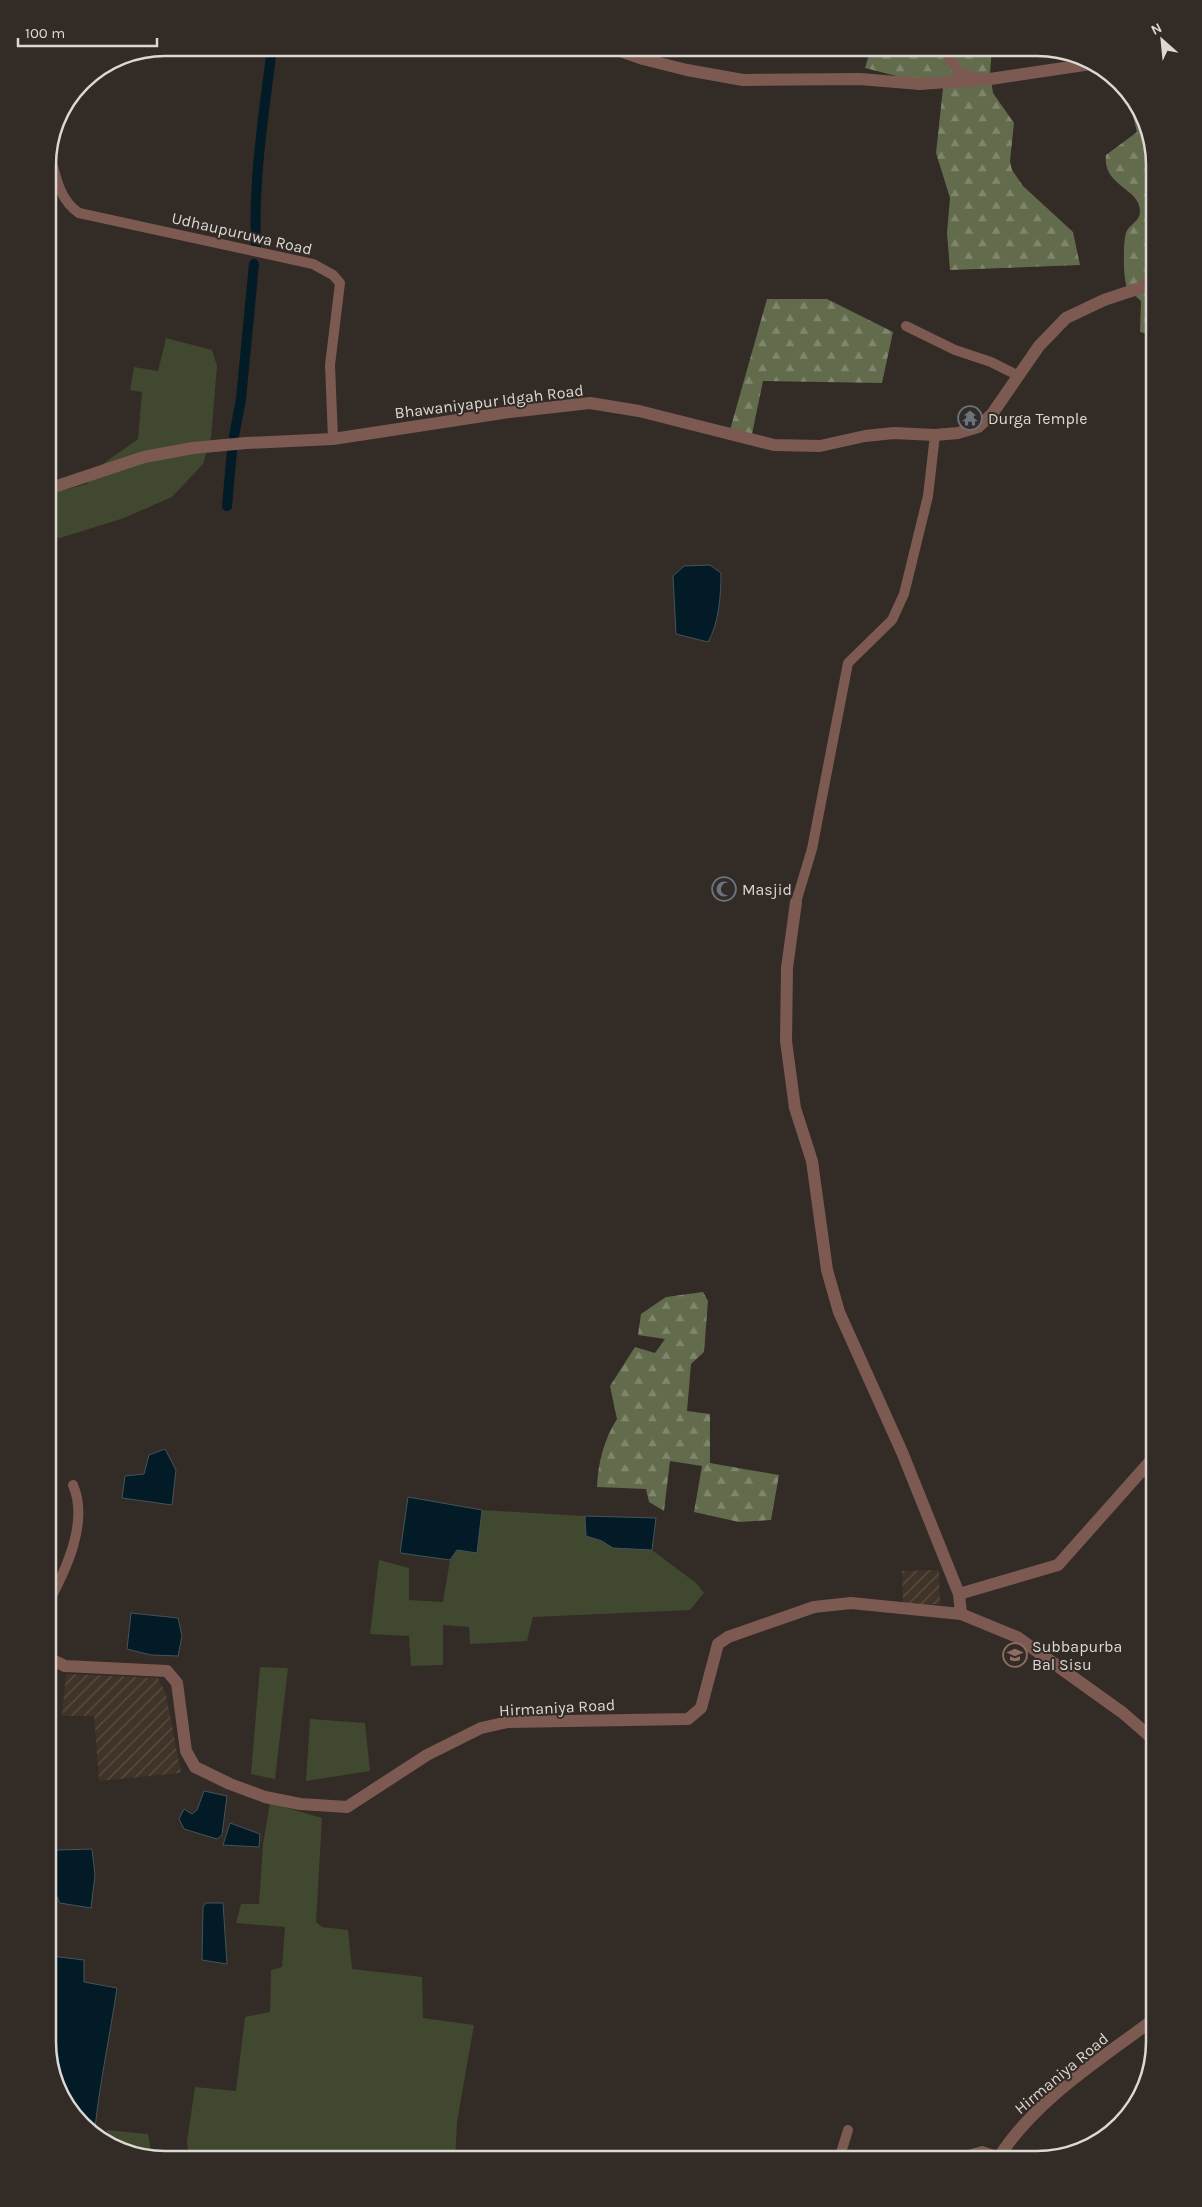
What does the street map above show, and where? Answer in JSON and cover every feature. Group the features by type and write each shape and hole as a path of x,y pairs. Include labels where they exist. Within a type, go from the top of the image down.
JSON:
{"street":[{"path":"635,56 687,70 744,80 860,79 920,84 980,80 1081,65"},
{"path":"948,56 958,71 980,80"},
{"name":"Udhaupuruwa Road","path":"56,174 63,198 68,206 80,213 313,264 333,275 340,283 340,296 330,365 333,439"},
{"name":"Bhawaniyapur Idgah Road","path":"56,486 144,458 193,448 246,443 333,439 501,413 590,403 648,414 774,445 820,446 865,436 894,433 935,435 958,433 978,427 992,414 1039,346 1066,318 1104,300 1143,287 1146,284"},
{"path":"906,326 955,350 991,362 1019,376"},
{"path":"935,435 928,496 904,594 892,620 848,663 812,849 796,902 787,968 786,1041 795,1108 812,1161 827,1270 839,1312 902,1452 959,1594 962,1614"},
{"path":"959,1594 1058,1565 1146,1466"},
{"path":"56,1588 63,1575 74,1538 80,1503 74,1485"},
{"name":"Hirmaniya Road","path":"56,1662 65,1666 167,1671 177,1683 186,1751 195,1767 230,1784 265,1797 300,1804 347,1806 427,1755 481,1728 508,1722 688,1719 701,1708 718,1644 728,1637 814,1607 851,1602 962,1614 1017,1637 1123,1713 1146,1733"},
{"name":"Hirmaniya Road","path":"1005,2151 1014,2134 1044,2104 1146,2025"},
{"path":"841,2151 848,2130"}],"shaded area":[{"path":"939,1570 940,1604 903,1605 902,1571"},
{"path":"66,1674 158,1678 166,1694 181,1773 99,1781 94,1716 62,1716"}],"green space":[{"path":"869,56 991,56 990,73 993,93 1014,123 1010,161 1012,170 1023,186 1073,232 1080,265 950,270 947,233 950,198 936,153 943,88 865,68"},
{"path":"1133,115 1140,130 1146,158 1146,334 1140,332 1141,301 1127,287 1124,260 1126,233 1140,215 1140,211 1134,197 1115,180 1106,165 1106,155 1137,132"},
{"path":"767,299 827,299 893,332 882,383 763,381 752,434 730,430"},
{"path":"166,338 212,350 217,366 211,437 203,464 172,497 124,518 60,538 56,537 56,492 87,484 93,471 138,439 142,392 130,390 134,367 158,371"},
{"path":"703,1292 708,1301 704,1352 691,1364 687,1411 710,1414 710,1463 779,1475 771,1520 739,1522 694,1512 702,1466 670,1461 664,1511 649,1502 646,1489 597,1487 602,1452 617,1419 610,1386 635,1347 655,1353 665,1339 638,1335 641,1314 666,1297"},
{"path":"482,1510 585,1516 586,1536 602,1541 613,1548 652,1550 696,1583 704,1593 690,1610 533,1617 527,1641 470,1644 469,1627 443,1625 443,1665 411,1666 409,1636 370,1634 379,1560 409,1568 409,1600 443,1602 450,1560 457,1550 477,1553"},
{"path":"260,1667 288,1668 275,1779 251,1774"},
{"path":"310,1719 365,1723 370,1771 306,1781"},
{"path":"270,1803 322,1818 316,1922 322,1927 348,1930 352,1969 422,1977 423,2018 474,2025 457,2122 455,2151 188,2151 187,2141 195,2087 236,2091 245,2017 270,2012 271,1970 282,1967 285,1927 236,1923 241,1904 259,1904 263,1844"},
{"path":"107,2130 148,2134 151,2150 117,2140 106,2133"}],"water":[{"path":"710,565 721,573 721,582 717,618 708,642 676,634 673,576 684,566"},
{"path":"165,1449 176,1470 172,1505 122,1498 125,1476 144,1474 149,1455"},
{"path":"408,1497 482,1510 477,1553 457,1550 450,1560 400,1553"},
{"path":"585,1516 656,1518 652,1550 613,1548 602,1541 586,1536"},
{"path":"131,1613 178,1618 182,1636 178,1656 151,1655 127,1649"},
{"path":"204,1791 227,1796 222,1835 217,1839 184,1829 179,1819 184,1809 192,1814 197,1810"},
{"path":"230,1823 260,1834 259,1847 223,1845"},
{"path":"92,1849 95,1875 91,1908 60,1903 56,1895 56,1852 58,1850"},
{"path":"206,1903 223,1903 227,1964 202,1960 203,1907"},
{"path":"56,1957 84,1960 84,1982 117,1988 95,2126 83,2114 71,2096 58,2063 56,2049"}],"waterway":[{"path":"256,246 256,196 271,56"},
{"path":"234,436 241,399 254,264"},
{"path":"227,506 232,451"}],"place":[{"name":"Durga Temple","path":"970,418"},
{"name":"Masjid","path":"724,889"},
{"name":"Subbapurba Bal Sisu","path":"1015,1655"}]}
